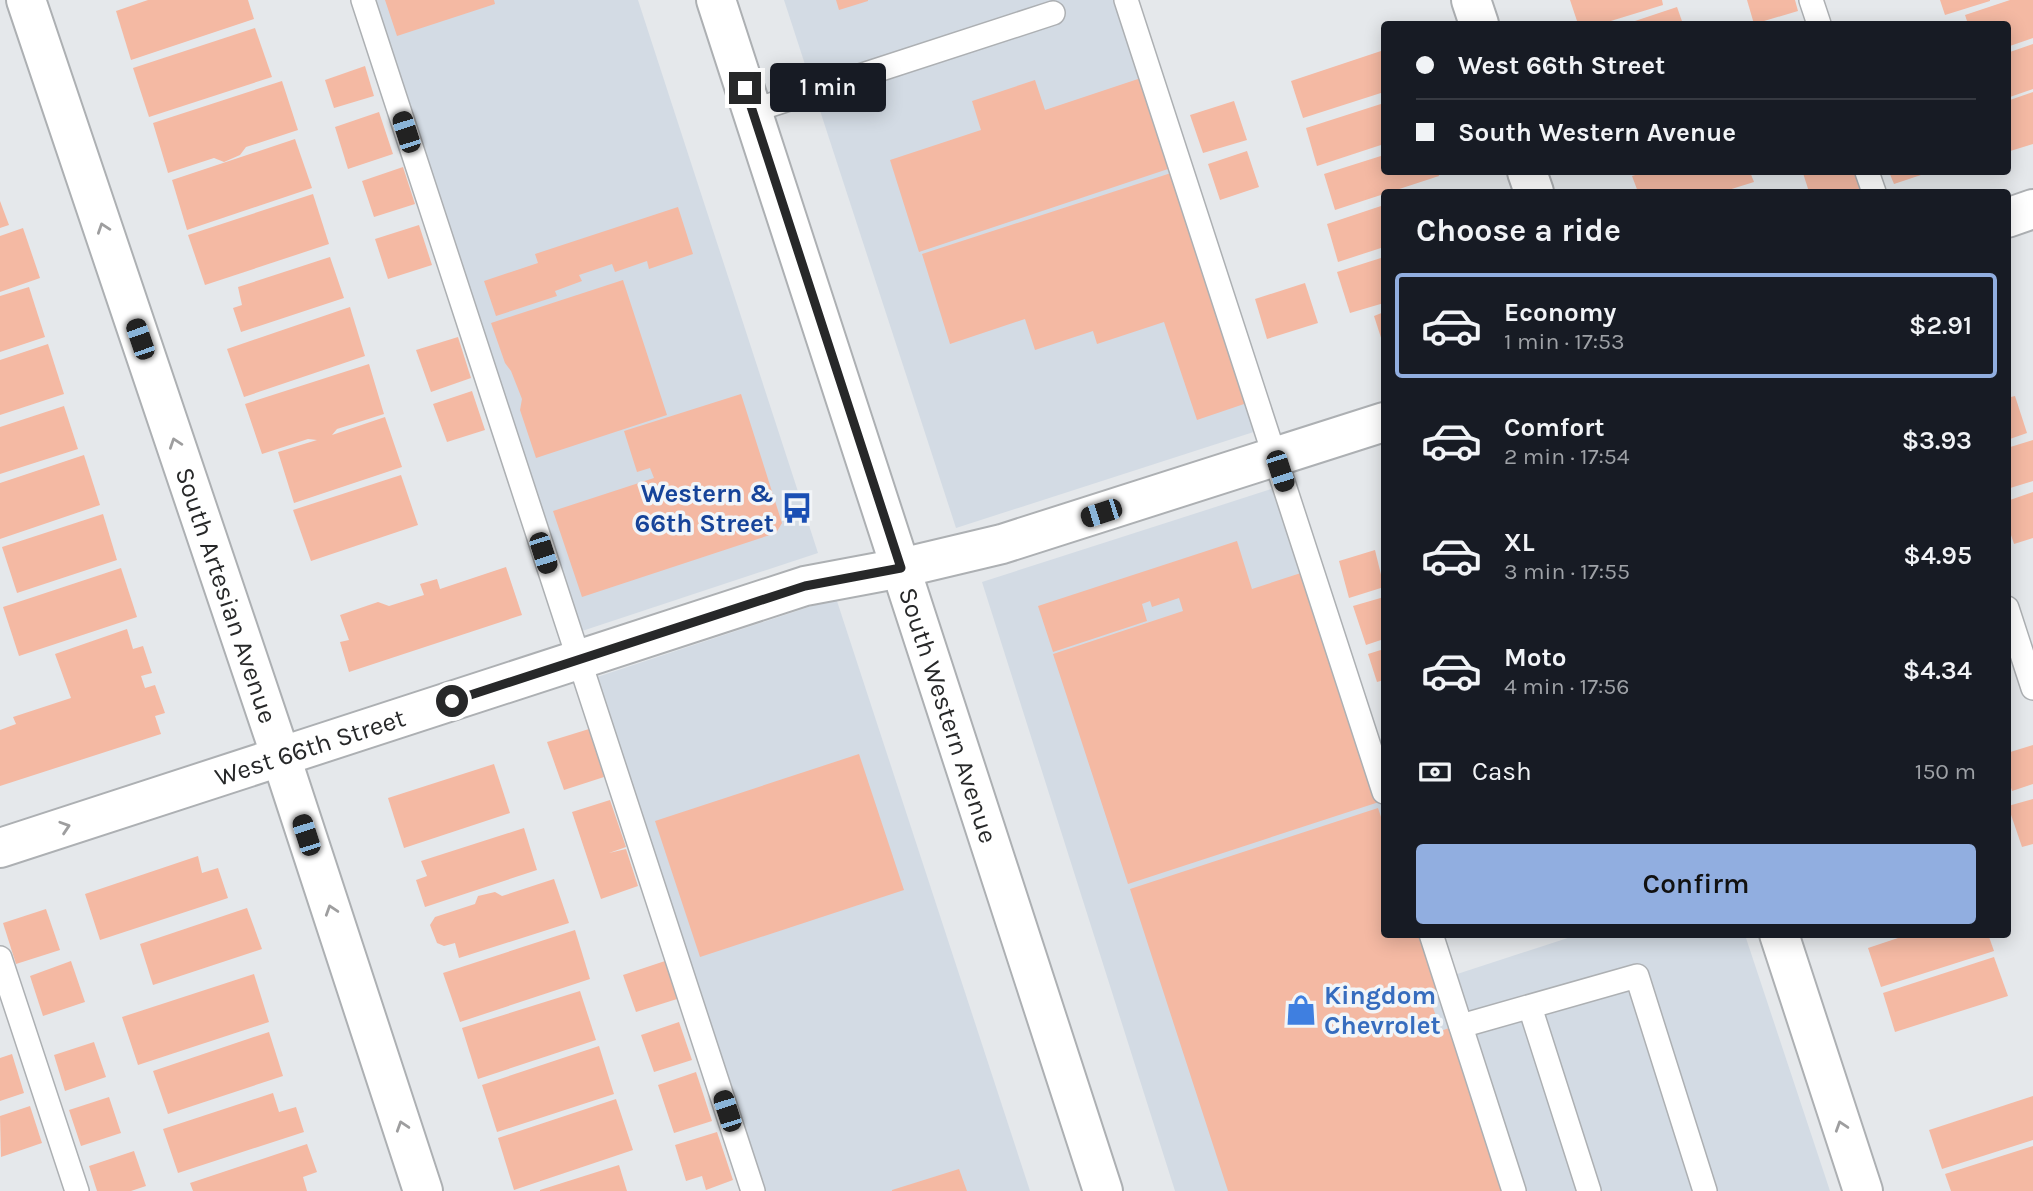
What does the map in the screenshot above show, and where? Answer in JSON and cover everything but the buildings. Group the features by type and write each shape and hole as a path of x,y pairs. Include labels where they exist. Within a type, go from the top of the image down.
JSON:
{"street":[{"name":"South Artesian Avenue","path":"26,0 281,757 423,1191"},
{"name":"South Western Avenue","path":"716,0 1104,1191"},
{"path":"1471,0 1478,21"},
{"path":"2011,217 2033,209"},
{"name":"West 66th Street","path":"0,848 805,586 901,568 1002,544 1381,423"},
{"path":"1780,938 1863,1191"}],"lane":[{"path":"363,0 753,1191"},
{"path":"1126,0 1381,783"},
{"path":"1811,0 1818,21"},
{"path":"752,111 1053,13"},
{"path":"2011,620 2033,688"},
{"path":"1432,938 1514,1191"},
{"path":"0,958 76,1191"},
{"path":"1461,1026 1637,976 1705,1191"},
{"path":"1530,1007 1589,1191"}],"shaded area":[{"path":"363,0 638,0 818,553 570,635"},
{"path":"784,0 1126,0 1266,428 956,528"},
{"path":"1284,485 1381,783 1381,938 1432,938 1445,978 1568,938 1746,938 1830,1191 1175,1191 982,582"},
{"path":"836,598 1030,1191 753,1191 585,681"}],"place":[{"name":"Western & 66th Street","path":"797,508"},
{"name":"Kingdom Chevrolet","path":"1301,1010"}],"route":[{"path":"452,701 805,586 901,568 745,88"}]}
